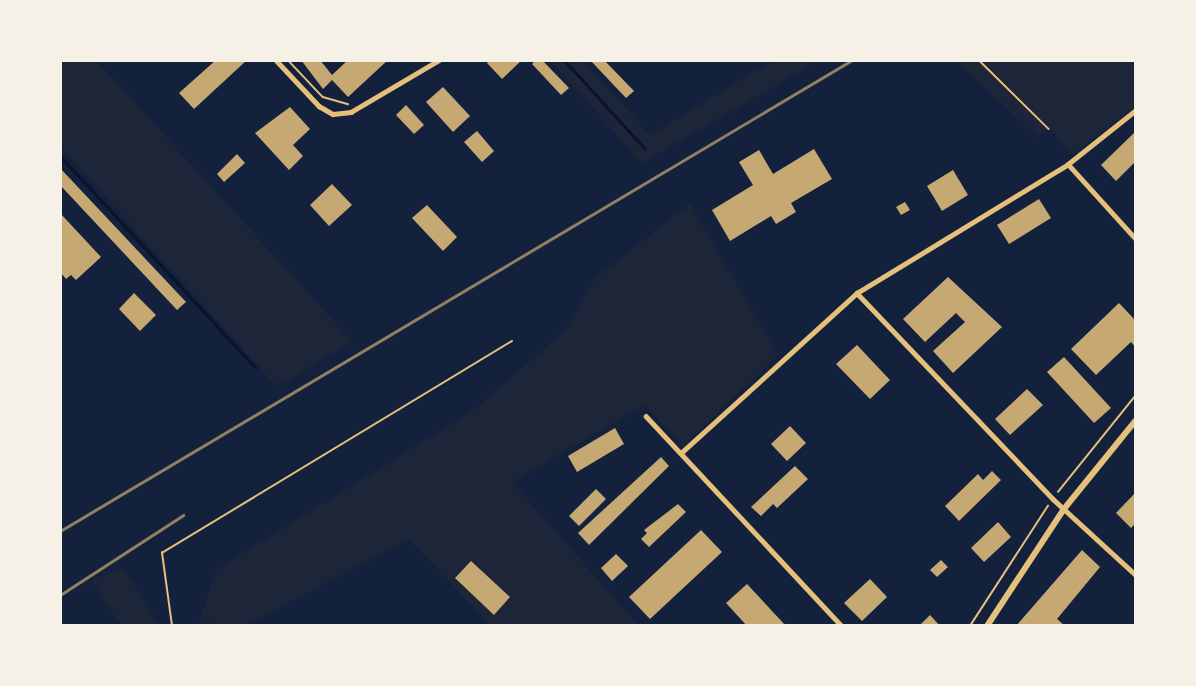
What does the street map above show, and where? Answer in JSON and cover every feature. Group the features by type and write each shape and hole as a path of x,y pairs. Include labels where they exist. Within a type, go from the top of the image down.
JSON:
{"main road":[{"path":"987,626 1064,509 1136,420"}],"street":[{"path":"276,60 319,106 333,114 351,112 439,60"},
{"path":"681,453 857,293 1068,164 1136,110"},
{"path":"1068,164 1136,239"},
{"path":"857,293 1053,499 1136,575"},
{"path":"646,416 842,626"}],"path":[{"path":"288,60 323,98 350,105"},
{"path":"979,60 1050,129"},
{"path":"172,626 162,553 512,340"},
{"path":"970,626 1053,499 1136,395"}],"shaded area":[{"path":"60,60 96,60 352,341 277,387 60,146"},
{"path":"550,60 582,60 650,135 774,60 819,60 642,163"},
{"path":"955,60 1136,60 1136,106 1073,155 1050,129 1038,137"},
{"path":"690,204 778,355 683,446 644,405 512,482 639,626 491,626 409,539 247,625 199,623 216,570 471,412 565,331 595,278"},
{"path":"124,569 159,626 123,626 106,605 92,579"}],"building":[{"path":"216,60 247,60 194,109 179,93"},
{"path":"301,60 320,60 332,75 348,60 388,60 348,97 332,80 323,89"},
{"path":"490,60 522,60 502,79 487,63"},
{"path":"536,60 542,60 569,88 561,95 532,64"},
{"path":"590,60 604,60 634,91 626,98"},
{"path":"443,87 470,116 453,132 426,102"},
{"path":"406,105 424,125 414,134 396,115"},
{"path":"290,107 310,129 293,145 303,156 289,170 255,133"},
{"path":"477,131 494,151 482,162 464,142"},
{"path":"1136,131 1136,161 1116,181 1101,165"},
{"path":"814,149 832,179 791,203 796,212 776,224 771,216 730,241 712,210 753,185 739,162 759,150 773,174"},
{"path":"237,154 245,163 224,182 217,174"},
{"path":"60,168 186,302 177,310 60,185"},
{"path":"953,170 968,195 942,211 927,186"},
{"path":"332,184 352,205 329,226 310,205"},
{"path":"1039,199 1051,218 1009,244 997,225"},
{"path":"905,202 910,210 901,215 896,207"},
{"path":"427,205 457,237 443,251 412,218"},
{"path":"60,213 101,257 76,280 71,275 66,279 60,272"},
{"path":"948,277 1002,327 953,373 933,351 965,322 956,313 925,342 903,319"},
{"path":"134,293 156,315 140,331 119,309"},
{"path":"1119,303 1136,321 1136,348 1131,342 1096,375 1071,349"},
{"path":"857,345 890,380 870,399 836,364"},
{"path":"1064,357 1111,408 1094,423 1047,372"},
{"path":"1027,389 1043,405 1010,435 995,419"},
{"path":"790,426 806,443 787,461 771,444"},
{"path":"615,428 624,444 577,472 568,456"},
{"path":"661,457 669,466 589,545 578,533"},
{"path":"795,466 808,479 777,508 773,504 761,516 751,507"},
{"path":"992,471 1001,480 959,521 945,506 978,474 983,480"},
{"path":"596,489 606,499 579,526 569,516"},
{"path":"1136,492 1136,523 1131,528 1116,513"},
{"path":"678,504 686,512 649,547 641,539 647,533 644,530"},
{"path":"998,522 1011,537 984,562 971,548"},
{"path":"701,530 722,552 650,619 629,597"},
{"path":"1082,550 1100,567 1057,619 1064,625 1016,626"},
{"path":"616,554 628,566 612,581 601,568"},
{"path":"941,560 948,567 937,577 930,570"},
{"path":"471,561 510,597 494,615 455,578"},
{"path":"870,579 887,597 862,621 844,603"},
{"path":"747,584 786,626 747,626 726,603"},
{"path":"930,615 940,626 919,626"}],"waterway":[{"path":"564,60 645,149"},
{"path":"60,156 255,367"}],"railway":[{"path":"60,531 852,60"},
{"path":"60,595 183,515"}]}
